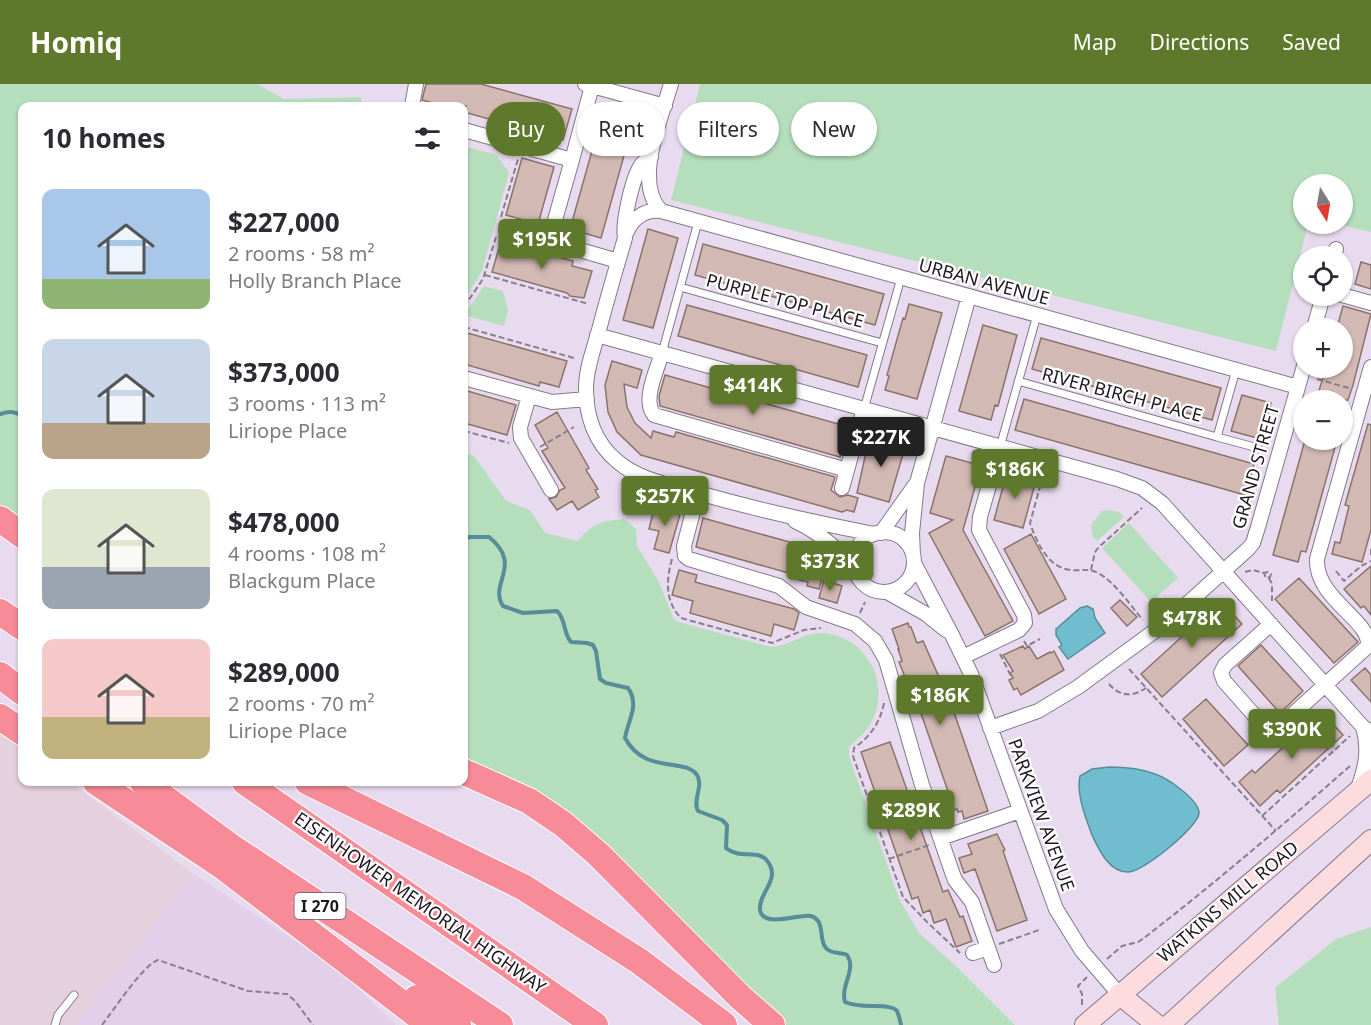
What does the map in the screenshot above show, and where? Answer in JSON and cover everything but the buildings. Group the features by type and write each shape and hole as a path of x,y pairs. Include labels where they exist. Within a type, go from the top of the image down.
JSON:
{"highway":[{"path":"0,519 18,532"},
{"path":"0,612 18,624"},
{"path":"0,675 18,689"},
{"path":"0,717 18,729"},
{"path":"468,774 529,801 563,824 599,855 740,997 772,1025"},
{"name":"I 270","path":"102,786 222,866 298,923 458,1025"},
{"name":"I 270","path":"148,786 230,846 500,1025"},
{"name":"EISENHOWER MEMORIAL HIGHWAY","path":"250,786 595,1025"},
{"path":"316,786 523,887 639,961 724,1025"},
{"path":"298,923 430,1025"}],"main road":[{"name":"WATKINS MILL ROAD","path":"1082,1018 1119,994 1364,786"},
{"path":"1169,1025 1371,840"},
{"path":"1119,994 1157,1025"}],"street":[{"path":"413,102 416,84"},
{"path":"665,106 671,84"},
{"path":"549,241 572,160 589,85 651,102"},
{"path":"468,131 572,160"},
{"path":"651,157 648,175 649,190 654,203 661,211"},
{"path":"625,238 624,223 638,172 642,164 651,157"},
{"path":"661,211 651,212 635,219 625,238 597,335 587,379 587,399 595,434 606,451 616,461 638,475 698,493 785,517 897,536 904,540 913,559"},
{"name":"URBAN AVENUE","path":"661,211 1298,387"},
{"path":"502,230 618,261"},
{"path":"785,517 830,542 846,558 859,580 872,590 887,592 896,590 909,579 913,559 912,533 916,483 969,296"},
{"path":"1353,298 1371,303"},
{"path":"597,335 1117,479 1142,488 1162,503 1367,730 1364,786"},
{"path":"662,353 649,398 650,410 654,415 847,470"},
{"path":"1271,624 1223,668 1222,677 1262,724 1271,728 1281,725 1365,650 1369,642 1366,634 1322,584 1317,559 1371,367"},
{"name":"GRAND STREET","path":"990,728 1038,711 1065,696 1152,634 1248,549 1256,535 1301,378"},
{"path":"468,379 552,402 587,399"},
{"path":"529,396 520,428 521,438 551,490"},
{"path":"842,488 864,409"},
{"path":"963,657 1019,630 1025,623 1024,615 979,530 979,521 1000,447"},
{"path":"856,573 854,557 861,543 878,533 916,483"},
{"path":"698,493 684,546 685,556 780,586 806,607 855,624 869,634 879,646 890,672 938,841 956,880 972,902 995,946 994,965"},
{"name":"PARKVIEW AVENUE","path":"913,559 963,657 1056,909 1067,930 1096,969 1119,994"},
{"name":"PARKVIEW AVENUE","path":"887,592 926,614 952,635"},
{"path":"938,841 1020,811"},
{"path":"969,953 995,946"}],"lane":[{"name":"PURPLE TOP PLACE","path":"662,353 698,222"},
{"name":"PURPLE TOP PLACE","path":"864,409 901,278"},
{"name":"PURPLE TOP PLACE","path":"680,287 882,343"},
{"name":"RIVER BIRCH PLACE","path":"1000,447 1037,315"},
{"name":"RIVER BIRCH PLACE","path":"1218,437 1236,370"},
{"name":"RIVER BIRCH PLACE","path":"1018,381 1258,448"},
{"path":"55,1025 58,1015 74,995"}],"path":[{"path":"501,216 518,157"},
{"path":"468,301 484,275 502,230"},
{"path":"484,275 590,304"},
{"path":"468,328 574,358"},
{"path":"1317,379 1358,391"},
{"path":"536,450 574,427"},
{"path":"468,432 509,444 515,442"},
{"path":"1043,476 1031,526 1052,563 1069,570 1091,570 1104,576 1143,620"},
{"path":"1091,570 1095,552 1099,547 1142,508"},
{"path":"1335,571 1344,581 1371,559 1371,549"},
{"path":"670,567 668,595 675,611 684,619 772,644 804,630 828,628"},
{"path":"1245,572 1253,570 1264,573 1265,577 1269,578 1272,584 1272,601"},
{"path":"857,618 865,602"},
{"path":"998,651 1012,678"},
{"path":"1129,669 1276,831"},
{"path":"1109,684 1116,691 1125,694 1136,694 1146,688"},
{"path":"885,697 874,728 864,741 854,748 852,753 903,897 962,954 969,953"},
{"path":"1262,816 1350,736"},
{"path":"1082,1018 1083,1000 1078,986 1096,969 1122,946 1138,942 1153,931 1276,831 1354,763 1358,753 1367,750"},
{"path":"890,859 938,841"},
{"path":"995,946 1039,930"},
{"path":"102,1025 142,974 158,960 248,991 287,994 313,1025"}],"shaded area":[{"path":"0,733 18,746 18,786 75,786 194,874 75,1025 0,1025"},
{"path":"194,874 318,956 350,981 396,1025 75,1025"}],"green space":[{"path":"0,84 257,84 284,99 361,97 362,102 18,102 18,521 0,508"},
{"path":"700,84 1371,84 1371,232 1353,228 1353,174 1293,174 1293,234 1305,234 1302,246 1293,246 1293,284 1276,351 671,200 682,156 779,156 779,102 696,102"},
{"path":"468,147 486,152 486,156 498,156 509,173 482,271 468,294"},
{"path":"484,286 503,291 508,310 504,326 468,316 468,309"},
{"path":"468,454 474,456 506,501 530,510 545,533 578,541 588,530 598,524 624,519 636,529 637,546 658,580 674,619 678,622 771,647 816,633 824,633 839,636 862,652 871,663 876,676 877,705 868,727 849,747 849,756 899,899 919,933 1015,1025 783,1025 692,939 468,766"},
{"path":"1102,511 1119,512 1124,517 1097,541 1093,537 1091,525"},
{"path":"1129,523 1178,578 1151,602 1102,548"},
{"path":"1371,927 1371,1025 1279,1025 1275,988 1336,939"}],"water":[{"path":"1087,606 1093,609 1095,618 1105,633 1068,659 1059,647 1062,645 1056,635 1056,629 1080,608"},
{"path":"1109,767 1138,769 1160,776 1187,795 1199,812 1191,827 1170,847 1145,865 1128,872 1115,868 1101,853 1092,835 1080,798 1080,776 1092,769"}],"waterway":[{"path":"0,414 6,412 18,414"},
{"path":"468,538 489,537 504,556 504,574 499,590 503,606 523,613 557,611 571,642 593,645 600,679 606,683 628,688 633,707 625,738 633,749 643,757 683,767 697,775 699,779 696,802 698,811 722,820 727,825 726,848 737,853 760,856 768,862 772,875 760,904 763,916 768,919 806,916 816,918 826,948 847,955 850,961 845,1002 859,1006 893,1008 897,1011 901,1025"}]}
